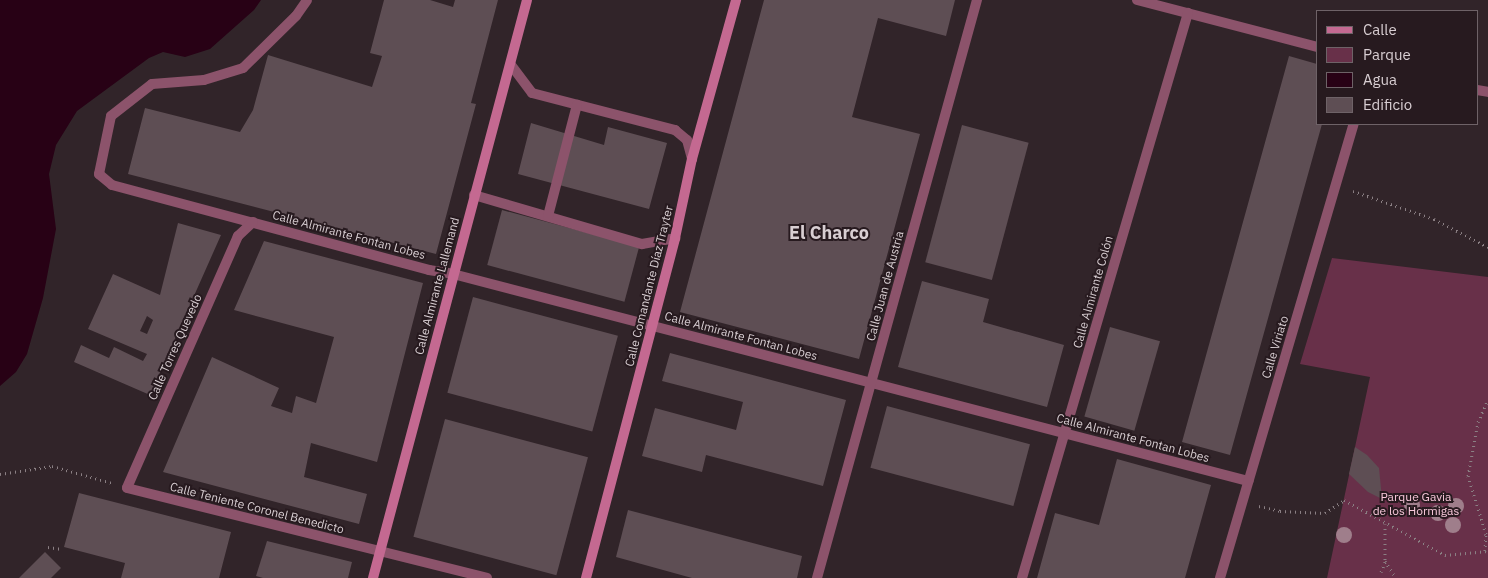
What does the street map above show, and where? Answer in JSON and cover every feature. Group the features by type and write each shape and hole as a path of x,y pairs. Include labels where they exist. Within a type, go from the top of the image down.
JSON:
{"main road":[{"name":"Calle Almirante Lallemand","path":"373,578 474,195 511,66 527,0"},
{"name":"Calle Comandante Díaz Trayter","path":"586,578 675,238 692,159 736,0"}],"street":[{"name":"Calle Almirante Fontan Lobes","path":"308,0 296,16 243,68 204,80 152,84 111,116 99,174 112,185 429,270 453,274 1248,481"},
{"name":"Calle Juan de Austria","path":"817,578 977,0"},
{"path":"1137,0 1316,47"},
{"name":"Calle Almirante Colón","path":"1022,578 1188,14"},
{"path":"511,66 532,93 675,130 687,140 692,159"},
{"path":"548,216 577,105"},
{"name":"Calle Viriato","path":"1220,578 1354,125"},
{"path":"474,195 642,244 675,238"},
{"name":"Calle Torres Quevedo","path":"127,488 238,236 253,222"},
{"name":"Calle Teniente Coronel Benedicto","path":"127,488 487,578"}],"path":[{"path":"1346,188 1434,219 1488,247"},
{"path":"1254,505 1280,511 1325,513 1344,500 1384,524 1445,555 1486,551 1486,534 1468,476 1478,422 1488,400"},
{"path":"0,474 52,466 127,488"},
{"path":"1382,572 1385,561 1384,524"},
{"path":"48,547 62,549"},
{"path":"1385,561 1396,578"}],"green space":[{"name":"Parque Gavia de los Hormigas","path":"1332,258 1488,277 1488,578 1327,578 1370,377 1300,364"}],"water":[{"path":"0,0 261,0 254,10 210,49 185,57 163,52 149,58 77,111 56,145 49,174 56,229 43,298 27,354 16,372 0,386"}],"building":[{"path":"384,0 430,0 453,7 455,0 498,0 471,103 476,104 436,254 128,174 145,108 240,132 253,110 268,55 372,87 382,56 370,53"},
{"path":"764,0 955,0 946,36 878,18 852,117 920,134 859,359 680,312"},
{"path":"1289,56 1316,64 1316,125 1322,125 1230,455 1182,442"},
{"path":"531,123 604,145 608,127 667,143 649,209 518,174"},
{"path":"962,125 1029,143 992,280 925,262"},
{"path":"502,210 639,247 624,302 487,265"},
{"path":"178,223 221,235 150,395 74,362 81,345 109,358 114,347 143,361 147,354 88,329 113,274 160,295","holes":["147,316 153,320 147,334 140,331"]},
{"path":"264,241 423,283 377,462 311,443 304,477 367,494 359,524 163,472 212,357 279,388 271,406 292,413 296,396 316,403 334,337 234,310"},
{"path":"922,281 989,299 983,322 1064,345 1047,407 898,367"},
{"path":"473,297 618,336 592,431 447,393"},
{"path":"1110,327 1160,341 1134,431 1084,416"},
{"path":"670,353 846,400 823,486 706,455 702,472 642,456 655,408 736,430 743,402 662,381"},
{"path":"887,406 1030,444 1013,506 870,468"},
{"path":"445,419 588,457 556,575 413,537"},
{"path":"1355,447 1367,455 1379,468 1382,499 1368,492 1349,474"},
{"path":"1117,459 1211,485 1185,578 1037,578 1055,513 1099,525"},
{"path":"79,493 231,532 219,578 121,578 125,563 64,547"},
{"path":"628,510 802,556 797,578 692,578 616,557"},
{"path":"267,541 352,562 348,578 263,578 256,576"},
{"path":"45,552 61,568 51,578 19,578"}],"district":[{"name":"El Charco","path":"829,233"}]}
